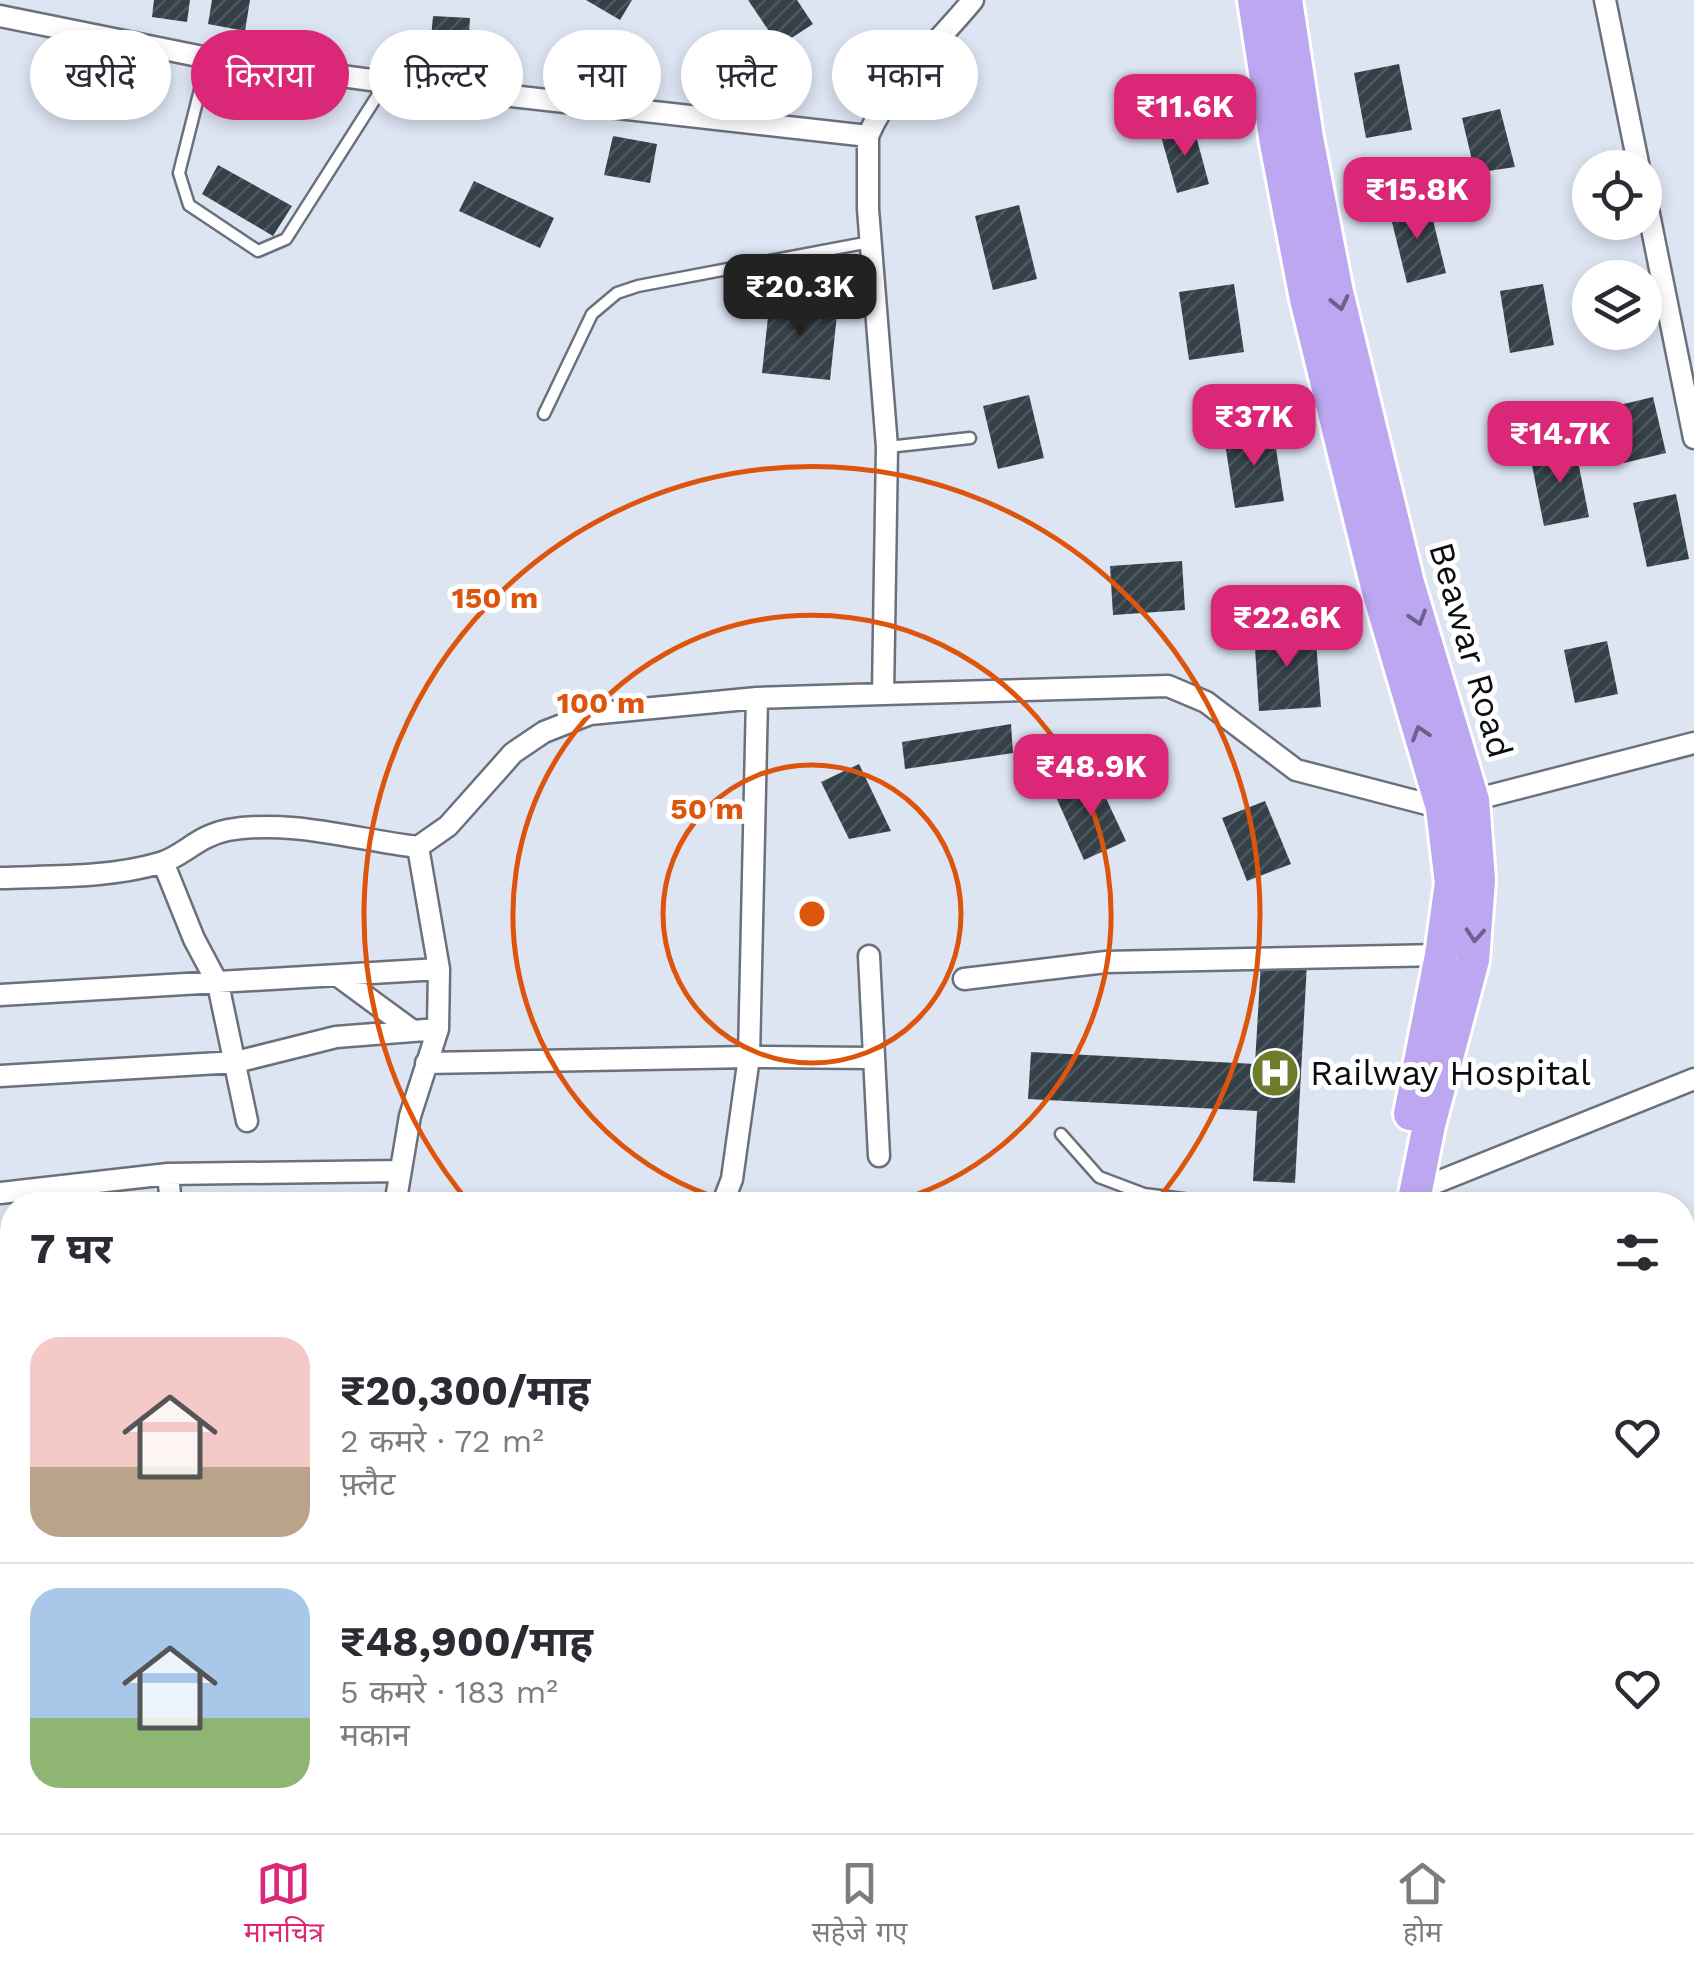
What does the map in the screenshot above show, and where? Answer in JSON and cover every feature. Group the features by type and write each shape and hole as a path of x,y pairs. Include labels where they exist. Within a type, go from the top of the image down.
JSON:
{"main road":[{"name":"Beawar Road","path":"1254,0 1306,299 1378,591 1457,804 1451,883 1407,1192"},
{"name":"Beawar Road","path":"1286,0 1307,138 1337,292 1457,804 1479,880 1472,960 1419,1121"}],"street":[{"path":"883,694 887,447 868,209 868,136 878,112 901,82 973,0"},
{"path":"1605,0 1636,150"},
{"path":"9,12 191,54"},
{"path":"523,97 868,136"},
{"path":"1654,240 1694,438"},
{"path":"0,878 102,873 163,862 196,840 227,830 278,826 418,847 448,826 512,754 544,732 590,714 758,698 1168,686 1206,702 1296,770 1457,804 1694,743"},
{"path":"727,1192 749,1057 758,698"},
{"path":"397,1192 410,1116 438,1029 439,969 418,847"},
{"path":"163,862 194,939 218,984 247,1121"},
{"path":"964,979 1106,962 1441,955"},
{"path":"868,956 879,1156"},
{"path":"0,995 439,969"},
{"path":"338,976 413,1031"},
{"path":"0,1076 236,1062 336,1036 438,1029"},
{"path":"423,1071 749,1057 872,1058"},
{"path":"1412,1192 1694,1079"},
{"path":"91,1192 168,1174 400,1171"},
{"path":"168,1174 170,1192"}],"lane":[{"path":"192,120 179,173 189,206 258,251 286,238 369,109"},
{"path":"544,414 592,314 617,294 638,286 870,238"},
{"path":"887,447 970,438"},
{"path":"1061,1134 1100,1177 1139,1192"}],"building":[{"path":"154,0 190,0 187,22 152,17"},
{"path":"212,0 250,0 245,30 208,24"},
{"path":"586,0 632,0 620,20"},
{"path":"748,0 797,0 813,24 804,30 768,30"},
{"path":"433,16 470,18 469,30 432,30"},
{"path":"1399,64 1412,130 1366,138 1354,73"},
{"path":"1500,109 1515,167 1475,173 1462,118"},
{"path":"1193,125 1209,184 1177,193 1160,133"},
{"path":"613,136 657,144 650,183 604,175"},
{"path":"218,165 292,206 273,236 202,194"},
{"path":"474,181 554,218 540,248 459,211"},
{"path":"1428,200 1446,273 1407,283 1389,210"},
{"path":"1019,205 1037,279 993,290 975,216"},
{"path":"1234,284 1244,352 1189,360 1179,292"},
{"path":"1543,284 1554,345 1510,353 1500,291"},
{"path":"770,298 838,305 830,380 762,373"},
{"path":"1029,395 1044,458 998,469 983,406"},
{"path":"1653,397 1666,453 1624,463 1611,407"},
{"path":"1273,429 1284,501 1235,508 1224,437"},
{"path":"1575,446 1589,517 1544,526 1530,455"},
{"path":"1676,494 1689,559 1647,567 1633,503"},
{"path":"1182,561 1185,610 1113,615 1110,566"},
{"path":"1315,628 1321,707 1259,711 1254,632"},
{"path":"1607,641 1618,694 1575,703 1564,650"},
{"path":"1011,724 1013,753 905,769 902,742"},
{"path":"859,764 891,831 849,839 821,782"},
{"path":"1097,779 1126,841 1084,860 1056,797"},
{"path":"1265,801 1291,864 1247,881 1222,818"},
{"path":"1261,961 1307,963 1295,1183 1253,1181 1257,1111 1028,1099 1031,1052 1255,1064"}],"place":[{"name":"Railway Hospital","path":"1275,1073"}]}
